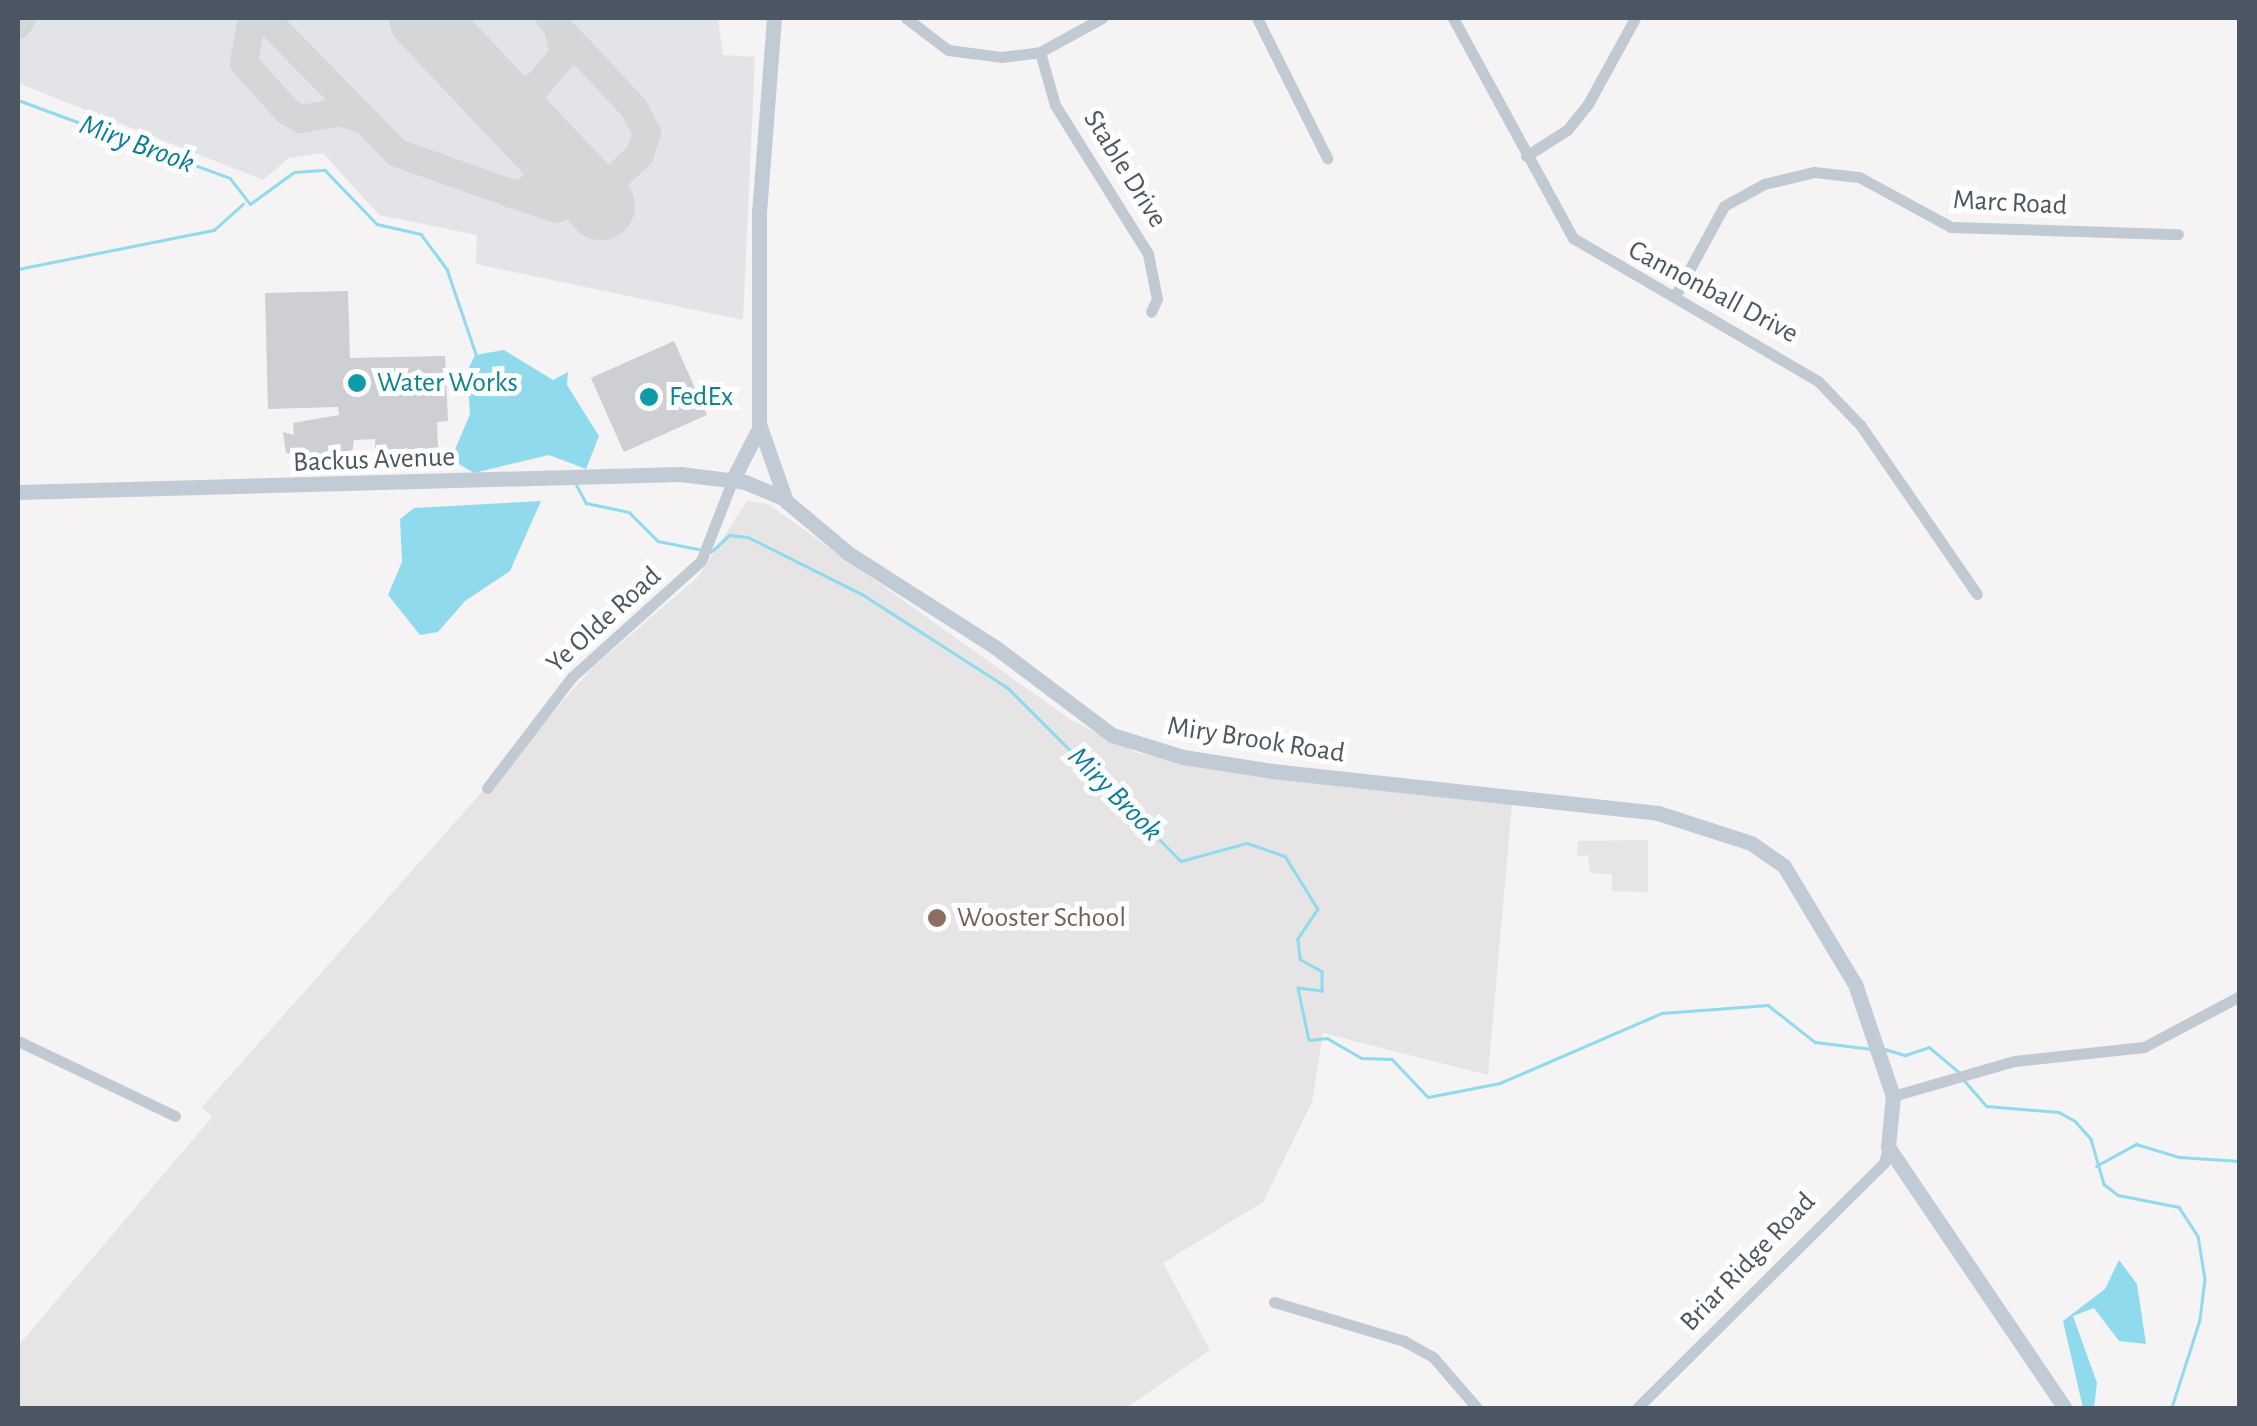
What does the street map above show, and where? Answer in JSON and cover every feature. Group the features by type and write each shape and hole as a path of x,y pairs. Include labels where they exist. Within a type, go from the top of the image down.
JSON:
{"main road":[{"path":"774,18 756,271 759,424 786,500"},
{"path":"732,479 759,424"},
{"name":"Backus Avenue","path":"18,492 575,477 732,479 786,500"},
{"name":"Miry Brook Road","path":"786,500 1077,714 1150,749 1272,771 1607,804 1750,843 1811,899 1866,1013 1893,1096 1888,1147"},
{"path":"1888,1147 2065,1408"}],"street":[{"path":"906,18 948,50 970,56 1040,52 1102,18"},
{"path":"1257,18 1327,158"},
{"name":"Cannonball Drive","path":"1453,18 1573,238 1818,381 1861,426 1977,594"},
{"path":"1526,156 1567,130 1588,104 1635,18"},
{"name":"Stable Drive","path":"1040,52 1056,105 1148,254 1157,299 1151,312"},
{"name":"Marc Road","path":"1675,296 1724,206 1764,184 1814,172 1859,177 1951,227 2178,234"},
{"name":"Ye Olde Road","path":"487,788 572,677 703,558 732,479"},
{"path":"1893,1096 1975,1070 2056,1055 2113,1056 2240,996"},
{"path":"18,1041 176,1116"},
{"name":"Briar Ridge Road","path":"1636,1408 1884,1164 1888,1147"},
{"path":"1274,1302 1404,1341 1434,1356 1477,1408"}],"shaded area":[{"path":"18,18 718,18 723,55 755,57 743,320 476,264 477,235 379,215 323,153 289,158 263,180 18,83"},
{"name":"Wooster School","path":"747,501 768,504 1071,720 1138,753 1235,773 1512,804 1488,1075 1323,1033 1312,1102 1263,1202 1163,1263 1210,1350 1126,1408 18,1408 18,1346 212,1117 202,1107 593,667 699,576"},
{"path":"1648,840 1648,892 1612,891 1612,874 1590,873 1588,855 1577,856 1578,841"}],"water":[{"path":"504,350 553,380 568,372 567,385 599,436 586,469 549,455 474,473 459,464 454,452 470,414 467,372 475,355"},
{"path":"541,501 510,571 465,601 438,632 420,635 388,595 402,562 400,519 414,508"},
{"path":"2119,1260 2137,1284 2146,1344 2119,1341 2094,1308 2073,1316 2097,1383 2094,1408 2083,1408 2063,1321 2105,1289"}],"building":[{"name":"Water Works","path":"348,291 350,358 445,356 448,421 437,422 438,449 427,450 427,458 389,460 389,451 375,451 375,439 354,440 351,461 286,453 283,432 294,435 293,423 339,415 338,407 268,409 265,293"},
{"name":"FedEx","path":"674,341 707,415 624,452 591,378"}],"waterway":[{"name":"Miry Brook","path":"18,100 230,178 250,204 294,172 325,170 377,224 421,234 447,269 477,357"},
{"name":"Miry Brook","path":"18,269 214,230 243,204"},
{"name":"Miry Brook","path":"575,482 586,503 629,512 658,541 703,550"},
{"name":"Miry Brook","path":"711,552 729,535 748,537 862,594 1007,687 1181,861 1247,843 1285,856 1318,909 1298,939 1300,959 1322,971 1322,991 1298,988 1309,1040 1327,1038 1361,1058 1392,1059 1428,1097 1500,1083 1662,1013 1768,1005 1815,1042 1872,1049"},
{"name":"Miry Brook","path":"1885,1049 1905,1055 1929,1047 1960,1073"},
{"name":"Miry Brook","path":"1964,1080 1987,1106 2059,1112 2075,1121 2091,1139 2104,1184 2118,1195 2179,1207 2198,1236 2205,1279 2200,1320 2172,1408"},
{"path":"2096,1166 2136,1144 2179,1157 2240,1161"}],"taxiway":[{"path":"18,25 22,18"},
{"path":"252,18 244,63 287,111 301,119 340,112 360,119"},
{"path":"265,18 397,153 556,209"},
{"path":"550,18 634,108 647,133 640,155 613,179 573,176"},
{"path":"487,85 517,95 538,85 564,54 558,27"},
{"path":"510,194 528,191 540,176 533,134"}],"runway":[{"path":"423,18 601,206"}],"place":[{"name":"Water Works","path":"357,383"},
{"name":"FedEx","path":"649,397"},
{"name":"Wooster School","path":"937,918"}]}
